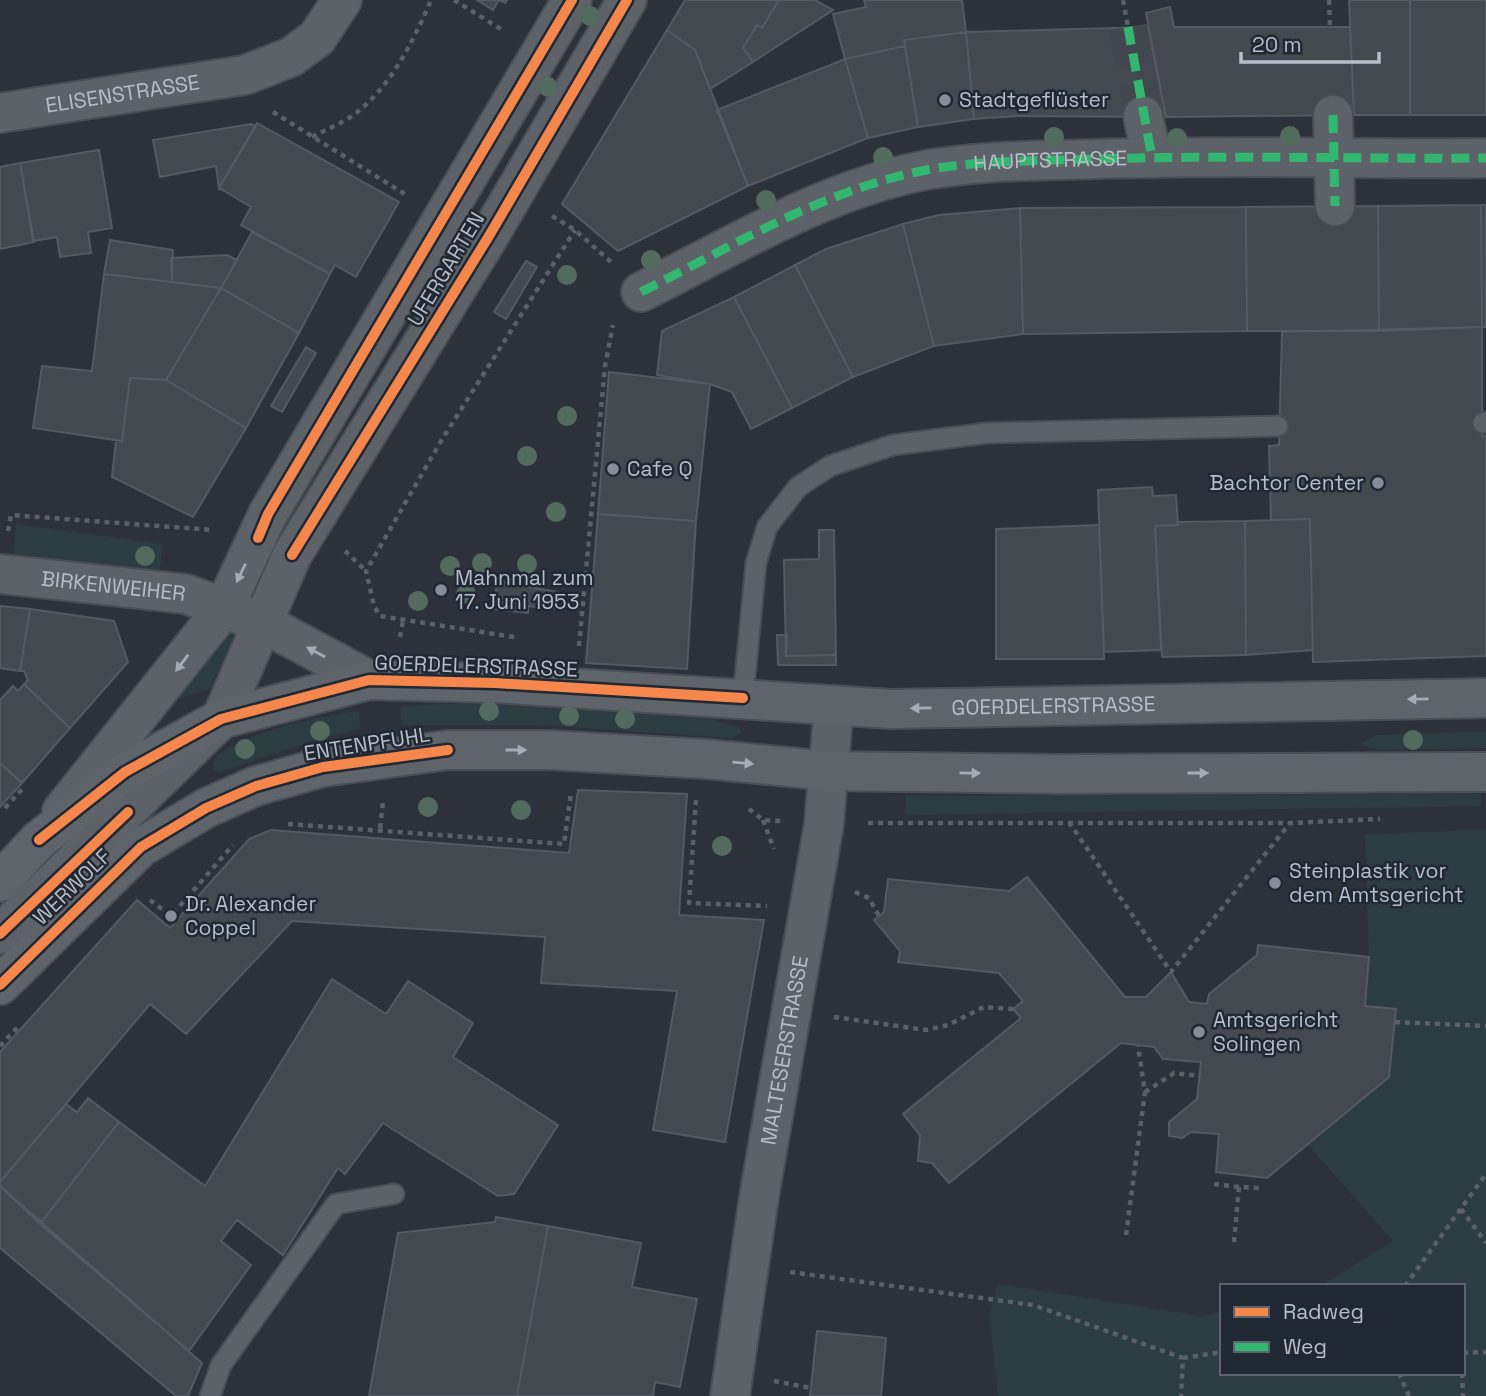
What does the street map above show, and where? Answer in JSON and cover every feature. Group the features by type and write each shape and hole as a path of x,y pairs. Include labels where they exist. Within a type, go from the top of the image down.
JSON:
{"main road":[{"name":"GOERDELERSTRASSE","path":"39,839 124,772 221,719 369,680 444,681 891,709 1486,698"},
{"name":"ENTENPFUHL","path":"134,830 206,808 256,786 323,767 448,750 549,750 706,759 829,771"},
{"path":"829,771 1058,774 1486,772"},
{"name":"WERWOLF","path":"0,985 134,830"},
{"path":"0,882 39,839"}],"street":[{"name":"ELISENSTRASSE","path":"0,113 245,75 290,57 317,38 342,0"},
{"name":"UFERGARTEN","path":"224,608 268,514 572,0"},
{"name":"UFERGARTEN","path":"263,623 292,555 489,236 627,0"},
{"path":"1333,115 1335,206"},
{"path":"1143,116 1152,158"},
{"name":"HAUPTSTRASSE","path":"640,292 774,223 825,201 915,173 983,163 1152,158 1486,158"},
{"name":"BIRKENWEIHER","path":"0,574 186,594 224,608"},
{"path":"39,839 224,608"},
{"name":"GOERDELERSTRASSE","path":"224,608 263,623 369,680"},
{"path":"134,830 221,719 263,623"},
{"name":"MALTESERSTRASSE","path":"730,1396 759,1197 824,824 834,705"},
{"name":"WERWOLF","path":"0,933 134,830"}],"lane":[{"path":"743,698 756,563 767,527 798,486 830,466 893,445 986,433 1278,426"},
{"path":"210,1396 221,1365 336,1204 394,1194"}],"path":[{"path":"313,137 355,114 372,98 401,60 431,0"},
{"path":"454,0 540,55"},
{"path":"1123,0 1128,27"},
{"path":"1329,0 1330,27"},
{"path":"245,75 267,108 412,198"},
{"path":"546,212 575,230 640,292 616,320 607,350 579,646 565,645"},
{"path":"525,639 380,616 374,606 366,571 441,442 575,230"},
{"path":"11,515 221,531"},
{"path":"276,824 564,844 572,784"},
{"path":"696,792 689,903 777,907"},
{"path":"740,801 763,820 824,824 1291,823 1388,819"},
{"path":"1069,822 1171,972 1291,823"},
{"path":"140,892 171,916 242,835"},
{"path":"847,891 864,894 879,916"},
{"path":"823,1015 926,1030 948,1025 984,1007 1013,1009"},
{"path":"1395,1022 1486,1027"},
{"path":"0,1046 19,1026"},
{"path":"1126,1235 1145,1092 1138,1046"},
{"path":"1145,1092 1174,1073 1200,1076"},
{"path":"1406,1284 1486,1174"},
{"path":"1214,1184 1261,1188"},
{"path":"1234,1242 1239,1187"},
{"path":"1461,1209 1486,1243"},
{"path":"779,1271 1033,1305 1183,1358 1220,1352"},
{"path":"1465,1353 1486,1352"},
{"path":"1181,1396 1183,1358"},
{"path":"1399,1375 1409,1396"},
{"path":"1462,1375 1463,1396"},
{"path":"764,1379 811,1388"}],"shaded area":[{"path":"16,524 163,544 159,574 13,554"},
{"path":"221,629 236,635 209,689 178,699 174,694"},
{"path":"474,703 703,717 740,728 741,733 732,738 538,725 401,725 401,706"},
{"path":"359,711 360,729 318,739 220,772 213,770 215,757 246,740 304,721"},
{"path":"1486,731 1486,748 1379,750 1359,744 1377,735"},
{"path":"1481,793 1481,806 905,815 906,796"},
{"path":"1486,829 1486,1396 998,1396 989,1314 998,1284 1201,1316 1220,1312 1220,1375 1465,1375 1465,1284 1323,1284 1393,1241 1308,1145 1389,1077 1396,1009 1365,1006 1369,957 1365,835"}],"building":[{"path":"477,0 499,0 493,10"},
{"path":"685,0 779,0 762,28 757,25 743,48 753,62 710,89 695,50 667,30"},
{"path":"779,0 815,0 833,10 753,62 743,48 757,25 762,28"},
{"path":"864,0 962,0 966,32 904,40 905,46 845,59 833,14 866,7"},
{"path":"1349,0 1410,0 1410,115 1354,115"},
{"path":"1410,0 1486,0 1486,115 1410,115"},
{"path":"1170,7 1174,27 1350,27 1354,115 1166,117 1146,13"},
{"path":"1148,27 1166,117 1017,116 974,119 966,32"},
{"path":"667,30 695,50 748,186 618,251 562,204"},
{"path":"966,32 974,119 918,127 904,40"},
{"path":"905,46 918,127 868,138 845,59"},
{"path":"845,59 868,138 748,186 717,110"},
{"path":"257,123 399,202 356,277 335,265 330,274 241,225 251,207 219,188"},
{"path":"251,124 256,126 219,188 216,166 160,177 153,140"},
{"path":"99,150 112,228 88,232 91,253 60,257 57,237 33,241 20,163"},
{"path":"20,163 34,242 0,249 0,167"},
{"path":"1481,205 1482,327 1379,331 1378,206"},
{"path":"1481,205 1486,205 1486,327 1482,327"},
{"path":"1378,206 1379,331 1247,331 1246,207"},
{"path":"1246,207 1247,331 1023,334 1020,208"},
{"path":"1020,208 1023,334 934,346 903,224 939,215"},
{"path":"903,224 934,346 853,377 795,265 826,249"},
{"path":"252,232 330,274 299,333 221,288"},
{"path":"110,240 173,250 172,282 104,274"},
{"path":"227,255 237,260 221,288 172,282 171,258"},
{"path":"526,261 537,267 506,319 494,312"},
{"path":"795,265 853,377 792,408 734,297"},
{"path":"104,274 221,288 166,380 130,378 122,441 33,428 42,366 92,371"},
{"path":"221,288 299,333 246,428 166,380"},
{"path":"734,297 792,408 751,429 732,392 710,384 657,375 662,331"},
{"name":"Bachtor Center","path":"1482,327 1482,436 1486,436 1486,656 1313,662 1310,519 1271,520 1269,446 1279,445 1282,332"},
{"path":"306,347 316,353 282,412 271,406"},
{"path":"609,372 710,384 696,521 598,514"},
{"path":"130,378 166,380 246,428 193,517 112,477 116,441 122,441"},
{"path":"1152,487 1153,496 1176,495 1178,525 1155,526 1161,650 1104,652 1098,490"},
{"path":"598,514 696,521 687,669 586,663"},
{"path":"1310,519 1313,650 1246,655 1245,521"},
{"path":"1245,521 1246,655 1162,657 1155,526 1178,525 1177,522"},
{"path":"1099,525 1104,659 996,659 996,529"},
{"path":"819,530 834,530 836,655 786,656 784,560 819,559"},
{"path":"497,581 558,592 555,609 528,606 528,613 494,609"},
{"path":"0,606 30,609 20,671 0,668"},
{"path":"30,609 114,621 128,662 70,728 24,684 28,680 24,671 20,671"},
{"path":"777,635 787,635 786,656 836,655 836,665 778,665"},
{"path":"24,684 70,728 22,783 0,763 0,700 13,686 18,691"},
{"path":"0,763 22,783 0,807"},
{"path":"578,790 687,794 679,915 764,920 725,1142 653,1130 677,991 541,983 545,937 292,921 186,1034 150,1004 0,1182 0,1052 137,900 170,928 249,839 271,830 569,853"},
{"name":"Amtsgericht Solingen","path":"1027,877 1125,997 1146,997 1171,972 1189,1002 1207,1004 1209,994 1257,955 1258,945 1369,957 1365,1006 1396,1009 1389,1077 1267,1178 1216,1172 1219,1134 1191,1132 1182,1138 1169,1136 1169,1122 1197,1099 1201,1062 1163,1059 1154,1047 1121,1043 949,1183 932,1163 918,1161 920,1135 903,1114 1021,1018 1013,1009 1023,1001 999,973 898,962 900,951 874,920 884,912 888,879 1009,891"},
{"path":"332,979 386,1014 408,981 473,1023 453,1057 558,1125 514,1194 498,1196 383,1123 345,1174 338,1168 283,1255 237,1220 221,1241 251,1265 189,1351 40,1224 119,1122 205,1186"},
{"path":"88,1098 119,1122 40,1224 0,1186 0,1182 66,1104 77,1112"},
{"path":"0,1186 202,1363 188,1396 176,1396 0,1248"},
{"path":"496,1217 548,1226 517,1396 369,1396 398,1233 495,1222"},
{"path":"548,1226 641,1243 632,1287 697,1299 680,1387 655,1382 653,1396 517,1396"},
{"path":"817,1331 886,1338 881,1396 810,1396"}],"tunnel":[{"path":"1128,27 1143,116"}],"marked path":[{"path":"1128,27 1152,158"},
{"path":"1333,115 1335,206"},
{"path":"641,292 744,238 815,205 888,179 926,170 989,163 1144,158 1486,158"}],"cycle path":[{"path":"258,538 268,514 572,0"},
{"path":"292,555 489,236 627,0"},
{"path":"39,840 125,772 221,719 369,680 495,683 743,698"},
{"path":"0,985 141,847 206,808 256,786 323,767 448,750"},
{"path":"0,934 128,812"}],"place":[{"name":"Stadtgeflüster","path":"945,100"},
{"name":"Cafe Q","path":"613,469"},
{"name":"Bachtor Center","path":"1378,483"},
{"name":"Mahnmal zum 17. Juni 1953","path":"441,590"},
{"name":"Steinplastik vor dem Amtsgericht","path":"1275,883"},
{"name":"Dr. Alexander Coppel","path":"171,916"},
{"name":"Amtsgericht Solingen","path":"1199,1032"}]}
